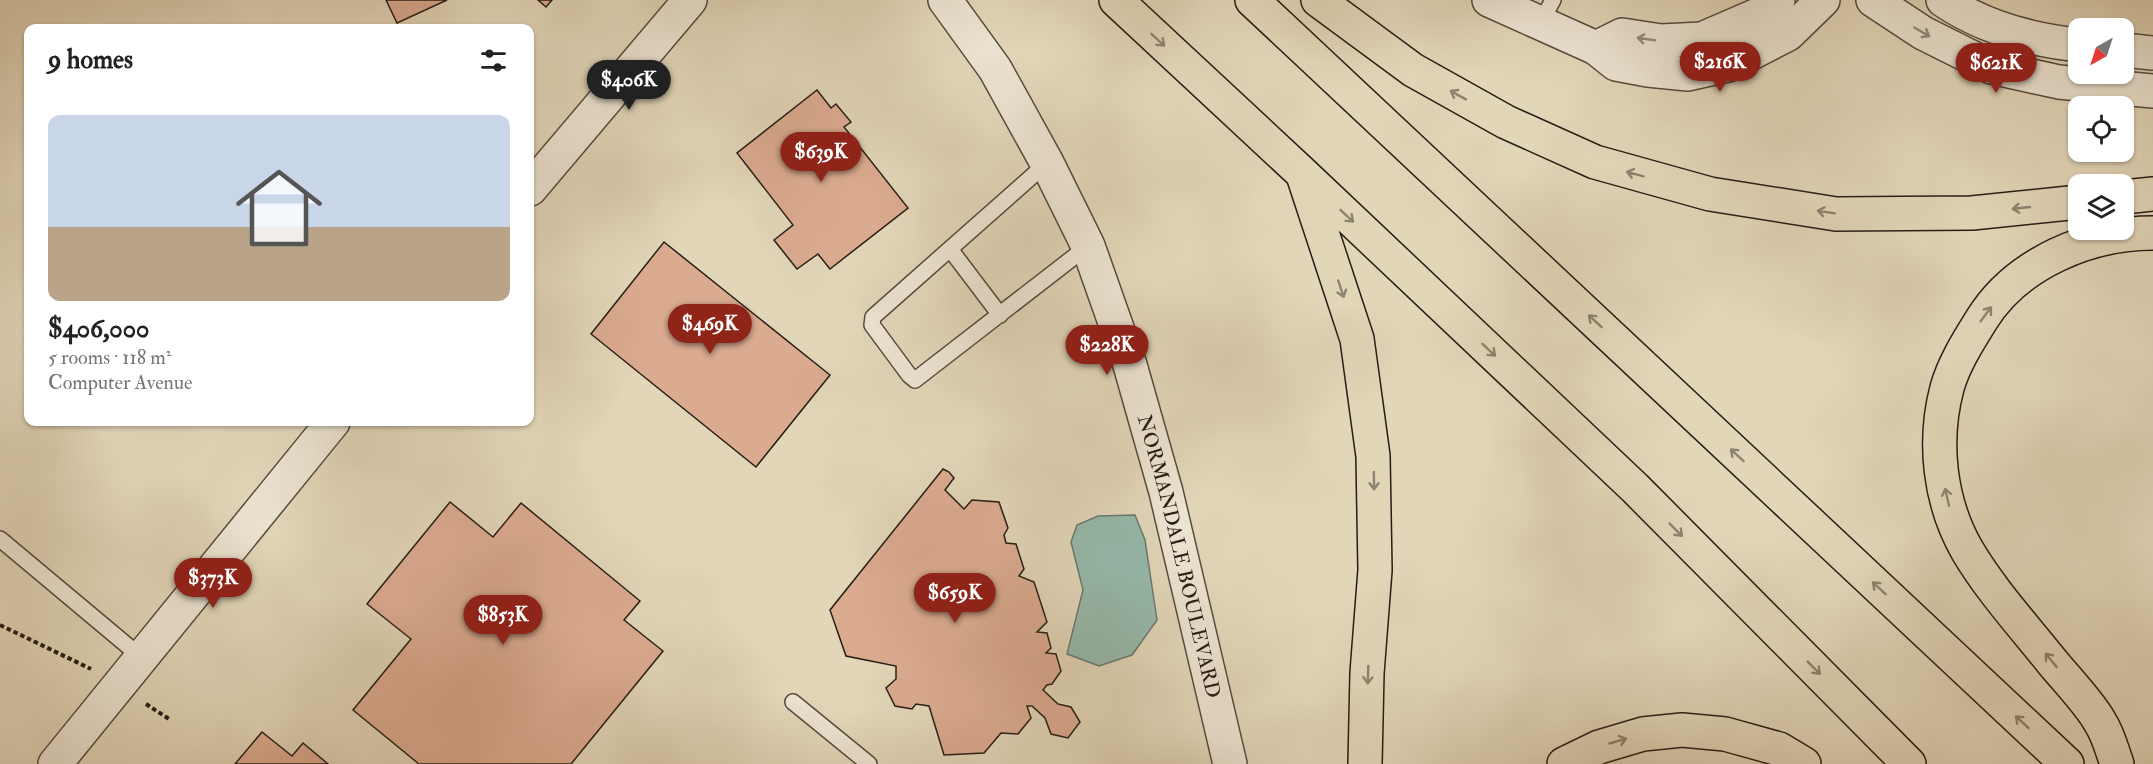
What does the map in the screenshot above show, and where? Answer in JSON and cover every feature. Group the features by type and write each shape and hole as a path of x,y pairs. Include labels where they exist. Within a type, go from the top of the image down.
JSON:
{"highway":[{"path":"1116,0 1635,488 1909,764"},
{"path":"1252,0 2066,763"},
{"path":"1318,0 1413,70 1506,122 1595,162 1710,194 1836,214 1972,213 2068,203"},
{"path":"1303,174 1357,339 1373,456 1375,570 1367,673 1365,764"},
{"path":"2134,196 2153,194"},
{"path":"2117,764 2100,722 1992,586 1966,549 1949,506 1940,465 1941,422 1948,386 1963,349 1984,315 2010,284 2054,256 2092,241 2136,233 2153,233"},
{"path":"1564,764 1599,747 1643,734 1682,730 1725,734 1779,749 1804,764"}],"street":[{"path":"534,184 690,0"},
{"name":"NORMANDALE BOULEVARD","path":"945,0 995,69 1047,163 1088,246 1130,364 1166,492 1230,764"},
{"path":"1489,0 1547,11 1616,64 1688,74 1728,65 1788,34 1823,0"},
{"path":"1596,48 1622,36 1660,40 1702,39 1769,10 1778,0"},
{"path":"1873,0 1923,33 1991,67 2059,82 2153,91"},
{"path":"1943,0 1999,30 2048,42 2068,44"},
{"path":"2134,51 2153,53"},
{"path":"54,764 330,426"}],"lane":[{"path":"1047,163 873,317 872,325 915,380 1088,246"},
{"path":"950,249 1000,315"},
{"path":"0,539 141,657"},
{"path":"793,702 869,764"}],"shaded area":[{"path":"1135,515 1145,540 1157,620 1132,655 1099,666 1067,654 1083,590 1071,542 1077,525 1098,516"}],"building":[{"path":"386,0 447,0 397,23"},
{"path":"538,0 552,0 546,7"},
{"path":"817,90 831,108 836,104 851,122 844,127 908,208 830,269 818,254 797,269 774,240 793,225 737,153"},
{"path":"664,242 830,375 756,467 591,334"},
{"path":"943,469 954,478 945,490 964,509 972,500 999,502 1008,528 1004,535 1006,543 1016,544 1024,569 1019,576 1034,582 1047,622 1037,632 1047,633 1051,648 1046,653 1056,654 1061,671 1052,684 1047,685 1043,690 1058,704 1071,707 1080,722 1068,738 1051,734 1045,718 1032,706 1027,706 1031,718 1018,734 1001,733 984,753 944,755 929,706 916,704 912,709 895,706 886,688 896,679 896,666 846,656 830,610"},
{"path":"450,502 493,537 521,503 640,601 624,620 663,651 571,764 419,764 353,710 411,639 367,604"},
{"path":"262,732 292,756 303,743 328,764 235,764"}]}
